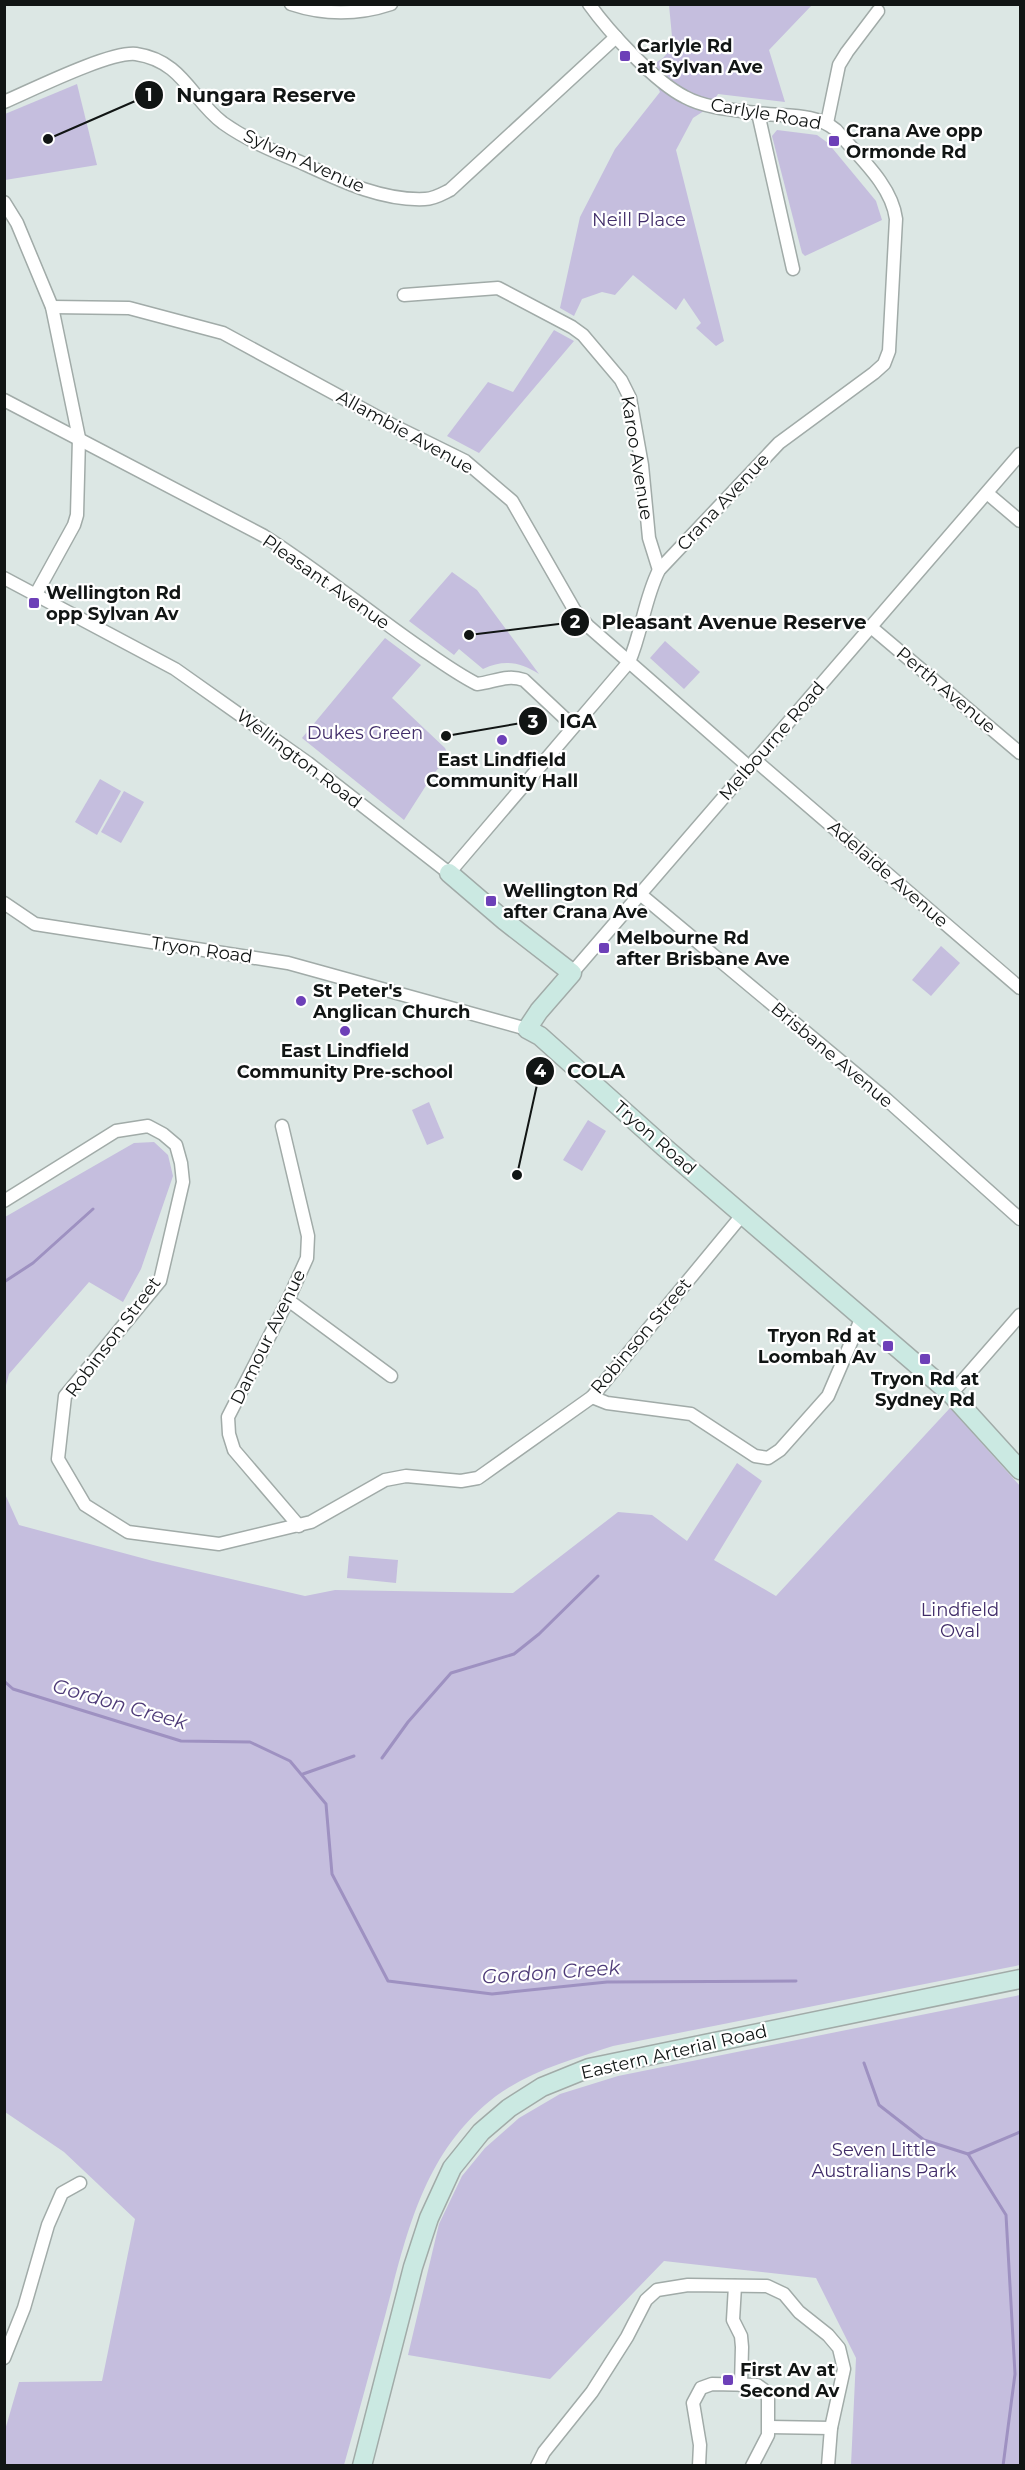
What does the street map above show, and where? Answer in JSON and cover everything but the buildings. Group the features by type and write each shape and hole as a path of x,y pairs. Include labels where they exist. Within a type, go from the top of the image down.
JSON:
{"main road":[{"name":"Wellington Road","path":"449,873 505,921 572,973"},
{"name":"Melbourne Road","path":"527,1029 539,1011 572,973"},
{"name":"Tryon Road","path":"527,1029 540,1036 951,1394 1020,1470"},
{"name":"Eastern Arterial Road","path":"362,2466 413,2267 429,2218 452,2168 482,2132 509,2108 542,2087 589,2068 1020,1979"}],"street":[{"path":"291,4 316,12 334,13 360,12 391,4"},
{"name":"Carlyle Road","path":"589,4 616,37 648,68 685,98 758,113 813,118 832,126"},
{"path":"832,126 839,65 878,11"},
{"name":"Sylvan Avenue","path":"4,102 113,56 134,54 156,59 176,72 221,121 254,142 356,188 427,200 450,190 616,37"},
{"path":"758,113 793,268"},
{"name":"Crana Avenue","path":"449,873 629,662 636,646 648,590 658,570 779,443 884,364 891,336 895,206 888,192 832,126"},
{"path":"4,202 17,224 52,307 79,438 77,514 74,525 36,594"},
{"name":"Karoo Avenue","path":"404,295 498,288 583,335 621,380 630,398 642,465 649,538 658,570"},
{"name":"Allambie Avenue","path":"52,307 129,308 223,333 396,427 465,461 512,501 575,611 588,626 752,763"},
{"name":"Pleasant Avenue","path":"4,400 274,542 464,678 477,684 514,677 524,680 573,726"},
{"name":"Melbourne Road","path":"572,973 1020,454"},
{"path":"987,493 1020,522"},
{"name":"Wellington Road","path":"4,578 175,669 308,763 449,873"},
{"name":"Perth Avenue","path":"871,627 1020,753"},
{"name":"Adelaide Avenue","path":"752,763 1020,988"},
{"name":"Brisbane Avenue","path":"640,894 886,1099 1020,1220"},
{"name":"Tryon Road","path":"4,903 35,924 288,963 527,1029"},
{"name":"Robinson Street","path":"4,1201 116,1131 148,1126 163,1134 176,1145 183,1182 160,1281 65,1396 58,1459 85,1505 128,1532 219,1544 311,1522 385,1480 406,1476 461,1481 478,1478 592,1396 743,1214"},
{"name":"Damour Avenue","path":"282,1126 308,1236 307,1258 228,1417 229,1434 234,1450 299,1526"},
{"path":"288,1300 391,1376"},
{"path":"951,1394 1020,1315"},
{"path":"592,1396 608,1403 691,1414 755,1456 768,1458 780,1450 828,1396 862,1317"},
{"path":"4,2358 24,2308 48,2225 57,2204 62,2193 80,2182"},
{"path":"537,2466 544,2452 592,2392 627,2337 646,2300 657,2290 688,2285 767,2286 783,2294 799,2312 828,2335 838,2348 844,2370 831,2428 828,2466"},
{"path":"735,2286 733,2320 741,2336 741,2385"},
{"path":"699,2466 700,2445 693,2410 694,2397 701,2388 712,2384 757,2385 764,2390 768,2398 769,2427 765,2444 752,2466"},
{"path":"769,2427 831,2428"}],"green space":[{"name":"Neill Place","path":"669,5 812,5 769,50 785,102 718,94 710,107 693,118 676,150 724,341 716,346 696,328 701,323 684,298 676,310 633,275 615,295 602,292 582,299 574,316 560,308 580,217 615,149 660,92 648,68 663,58 673,47"},
{"path":"77,84 97,165 5,180 5,114"},
{"path":"777,130 817,135 828,143 876,201 882,220 805,256 802,253 772,136"},
{"path":"554,330 574,341 479,453 447,436 488,382 513,392"},
{"path":"452,572 477,590 539,674 512,663 498,664 483,669 459,649 454,655 409,621"},
{"name":"Dukes Green","path":"385,638 421,665 392,698 445,748 449,757 434,773 404,820 302,738"},
{"path":"665,641 700,672 684,689 650,658"},
{"path":"100,779 121,791 97,835 75,822"},
{"path":"124,791 144,802 121,843 101,832"},
{"path":"941,946 960,963 931,996 912,980"},
{"path":"429,1102 444,1138 427,1145 412,1110"},
{"path":"588,1120 606,1131 582,1171 563,1160"},
{"path":"154,1142 168,1155 173,1176 141,1269 123,1302 89,1282 9,1374 5,1389 5,1217 134,1143"},
{"name":"Lindfield Oval","path":"950,1408 1020,1486 1020,1965 613,2046 537,2073 496,2096 471,2118 451,2142 421,2196 401,2254 344,2465 5,2465 5,2430 19,2382 102,2381 135,2219 64,2152 5,2112 5,1494 19,1525 153,1561 305,1596 335,1590 513,1593 618,1512 652,1515 687,1541 737,1463 762,1481 714,1560 776,1596"},
{"path":"349,1556 398,1560 396,1583 347,1578"},
{"name":"Seven Little Australians Park","path":"1020,1995 1020,2465 851,2465 856,2358 816,2278 664,2261 550,2379 408,2355 439,2224 462,2176 485,2148 519,2118 560,2094 618,2076"}],"waterway":[{"path":"4,1282 33,1263 93,1209"},
{"path":"382,1758 408,1722 451,1673 514,1654 539,1634 598,1576"},
{"name":"Gordon Creek","path":"4,1681 13,1689 181,1741 250,1742 290,1761 326,1804 332,1874 388,1981 492,1994 607,1982 796,1981"},
{"path":"303,1774 354,1756"},
{"name":"Gordon Creek","path":"864,2063 879,2105 924,2140 968,2154 1020,2132"},
{"path":"968,2154 1006,2215 1015,2374 1003,2466"}],"place":[{"name":"Carlyle Rd at Sylvan Ave","path":"625,56"},
{"name":"Nungara Reserve","path":"48,139"},
{"name":"Crana Ave opp Ormonde Rd","path":"834,141"},
{"name":"Wellington Rd opp Sylvan Av","path":"34,603"},
{"name":"Pleasant Avenue Reserve","path":"469,635"},
{"name":"IGA","path":"446,736"},
{"name":"East Lindfield Community Hall","path":"502,740"},
{"name":"Wellington Rd after Crana Ave","path":"491,901"},
{"name":"Melbourne Rd after Brisbane Ave","path":"604,948"},
{"name":"St Peter's Anglican Church","path":"301,1001"},
{"name":"East Lindfield Community Pre-school","path":"345,1031"},
{"name":"COLA","path":"517,1175"},
{"name":"Tryon Rd at Loombah Av","path":"888,1346"},
{"name":"Tryon Rd at Sydney Rd","path":"925,1359"},
{"name":"First Av at Second Av","path":"728,2380"}]}
